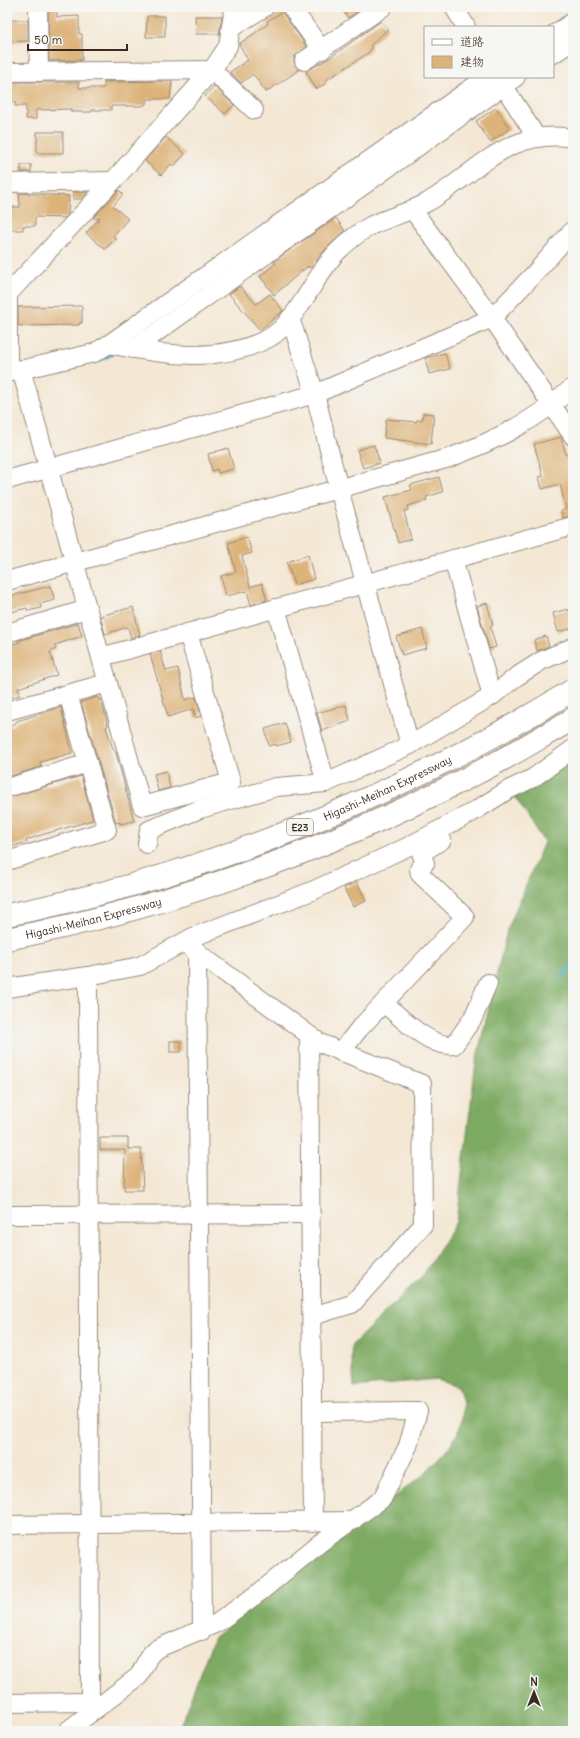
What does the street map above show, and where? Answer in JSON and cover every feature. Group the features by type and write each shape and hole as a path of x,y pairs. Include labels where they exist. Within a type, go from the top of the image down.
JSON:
{"highway":[{"name":"Higashi-Meihan Expressway","path":"7,915 106,892 292,831 468,750 573,690"},
{"name":"Higashi-Meihan Expressway","path":"7,939 109,916 169,900 334,840 471,776 573,719"}],"street":[{"path":"38,7 38,72"},
{"path":"188,633 231,782 142,806 49,468 17,375 7,294 113,181 212,70 228,46 232,28 234,7"},
{"path":"232,28 266,7"},
{"path":"291,7 322,50"},
{"path":"304,61 383,7"},
{"path":"454,7 465,26"},
{"path":"554,34 573,22"},
{"path":"554,53 573,41"},
{"path":"7,72 212,70 254,110"},
{"path":"501,79 537,138"},
{"path":"17,375 94,353 109,344 501,79"},
{"path":"134,350 501,79"},
{"path":"109,344 160,354 206,354 238,350 270,337 290,318 321,271 346,243 372,226 412,209 441,193 494,154 517,144 537,138 573,138"},
{"path":"7,183 113,181"},
{"path":"412,209 492,318 573,436"},
{"path":"7,480 315,394 492,318 536,272 573,230"},
{"path":"290,318 315,394 339,489 410,745"},
{"path":"7,581 449,458 523,424 552,405 573,387"},
{"path":"101,657 573,526"},
{"path":"453,559 492,696"},
{"path":"276,608 326,783"},
{"path":"7,633 87,609"},
{"path":"147,844 149,830 200,809 276,787 326,783 410,745 492,696 516,676 541,661 573,647"},
{"path":"7,711 107,683"},
{"path":"7,861 107,830 68,694"},
{"path":"202,1631 199,1214 190,947 193,937 305,894 357,871 473,812 508,790 533,778 573,749"},
{"path":"7,788 88,763"},
{"path":"341,1052 384,1003 465,917 420,874 419,869 425,863 421,853 467,826 472,820 473,812"},
{"path":"7,988 88,976 140,966 190,947"},
{"path":"190,947 320,1043 422,1084 423,1225 352,1304 312,1316"},
{"path":"88,976 90,1524 93,1706"},
{"path":"384,1003 406,1023 435,1043 454,1045 473,1018 488,983"},
{"path":"309,1036 313,1522"},
{"path":"7,1215 311,1214"},
{"path":"67,1731 93,1706 140,1676 149,1656 156,1649 202,1631 217,1623 260,1592 320,1544 354,1521 382,1499 408,1446 418,1411 312,1412"},
{"path":"7,1525 354,1521"},
{"path":"7,1703 93,1706"}],"green space":[{"path":"573,755 573,1731 178,1731 214,1637 423,1475 450,1445 460,1428 463,1407 458,1386 436,1379 354,1387 351,1346 424,1274 456,1222 476,1062 507,931 544,842 509,787"}],"building":[{"path":"48,7 57,7 57,17 79,16 79,34 82,34 82,60 49,61"},
{"path":"304,7 316,7 308,13"},
{"path":"340,7 364,7 348,18"},
{"path":"282,12 307,47 294,57 294,62 299,70 266,92 253,74 241,83 230,72 248,60 239,44 268,24 267,21"},
{"path":"147,16 165,16 165,37 146,37"},
{"path":"195,16 222,16 219,34 196,34"},
{"path":"7,20 28,20 28,41 7,42"},
{"path":"381,21 388,29 370,46 372,48 368,53 325,81 327,83 316,89 306,71 328,59"},
{"path":"172,81 170,99 149,99 146,101 146,104 142,106 111,106 111,110 71,112 71,109 36,110 36,119 26,119 26,106 15,106 15,102 7,102 7,84 12,82 79,82 79,88 104,88 104,82"},
{"path":"214,86 234,105 225,114 205,96"},
{"path":"496,108 510,129 490,142 476,121"},
{"path":"37,132 63,132 63,153 37,153"},
{"path":"166,137 185,154 174,166 171,164 161,175 145,161"},
{"path":"21,165 31,165 31,172 21,172"},
{"path":"119,190 123,194 113,206 128,219 113,236 116,238 105,249 86,233 100,218 93,218"},
{"path":"73,192 88,192 82,199 73,199"},
{"path":"19,193 69,196 68,214 65,218 35,217 35,226 23,226 23,230 11,230 11,226 9,226 8,210 11,210 11,207 20,207"},
{"path":"336,218 345,231 320,255 314,265 309,268 308,266 274,295 260,276 276,263 274,261"},
{"path":"240,286 256,304 270,294 283,311 260,330 229,294"},
{"path":"82,306 82,323 79,323 79,325 18,325 18,307"},
{"path":"445,353 450,369 429,374 425,358"},
{"path":"423,413 434,414 431,444 384,438 386,419 416,422 417,420 422,420"},
{"path":"561,437 566,455 573,454 573,516 563,518 561,511 566,509 560,484 542,489 539,477 543,476 534,444"},
{"path":"374,445 380,463 363,468 357,450"},
{"path":"228,448 234,469 218,473 217,469 212,471 208,454"},
{"path":"439,477 443,492 426,497 427,500 408,506 408,510 404,511 411,539 398,543 385,497 412,490 410,485"},
{"path":"247,537 252,553 242,556 250,587 262,583 267,600 251,605 247,591 226,596 221,576 236,572 228,543"},
{"path":"308,555 314,579 294,585 287,562"},
{"path":"50,586 55,600 40,604 41,608 28,611 27,608 7,613 7,597"},
{"path":"487,603 493,625 490,626 496,647 489,649 477,606"},
{"path":"133,607 140,635 131,638 128,627 105,634 100,616"},
{"path":"568,609 568,611 573,609 573,628 558,632 553,613"},
{"path":"78,623 82,636 55,645 56,649 50,652 57,675 18,688 20,695 9,698 7,692 7,646 19,642 18,641"},
{"path":"422,629 427,648 402,655 396,637"},
{"path":"546,636 549,646 537,651 534,640"},
{"path":"160,651 166,671 178,668 185,700 196,697 201,716 195,718 193,709 168,717 150,654"},
{"path":"98,697 99,700 101,699 108,726 106,727 113,749 116,753 134,821 120,824 120,822 116,823 81,702"},
{"path":"346,705 350,721 322,731 317,713"},
{"path":"61,707 72,753 40,762 41,767 7,777 7,728 14,725 17,721"},
{"path":"285,723 291,742 276,746 276,744 269,746 265,729"},
{"path":"166,771 170,788 158,791 154,774"},
{"path":"81,776 93,820 41,835 26,840 27,842 7,848 7,798"},
{"path":"357,882 366,901 353,907 344,888"},
{"path":"170,1041 181,1041 181,1052 170,1052"},
{"path":"100,1138 128,1138 128,1149 141,1149 143,1190 124,1190 125,1150 100,1150"}],"waterway":[{"path":"97,361 112,354"},
{"path":"7,382 16,380"},
{"path":"561,978 573,964"}]}
